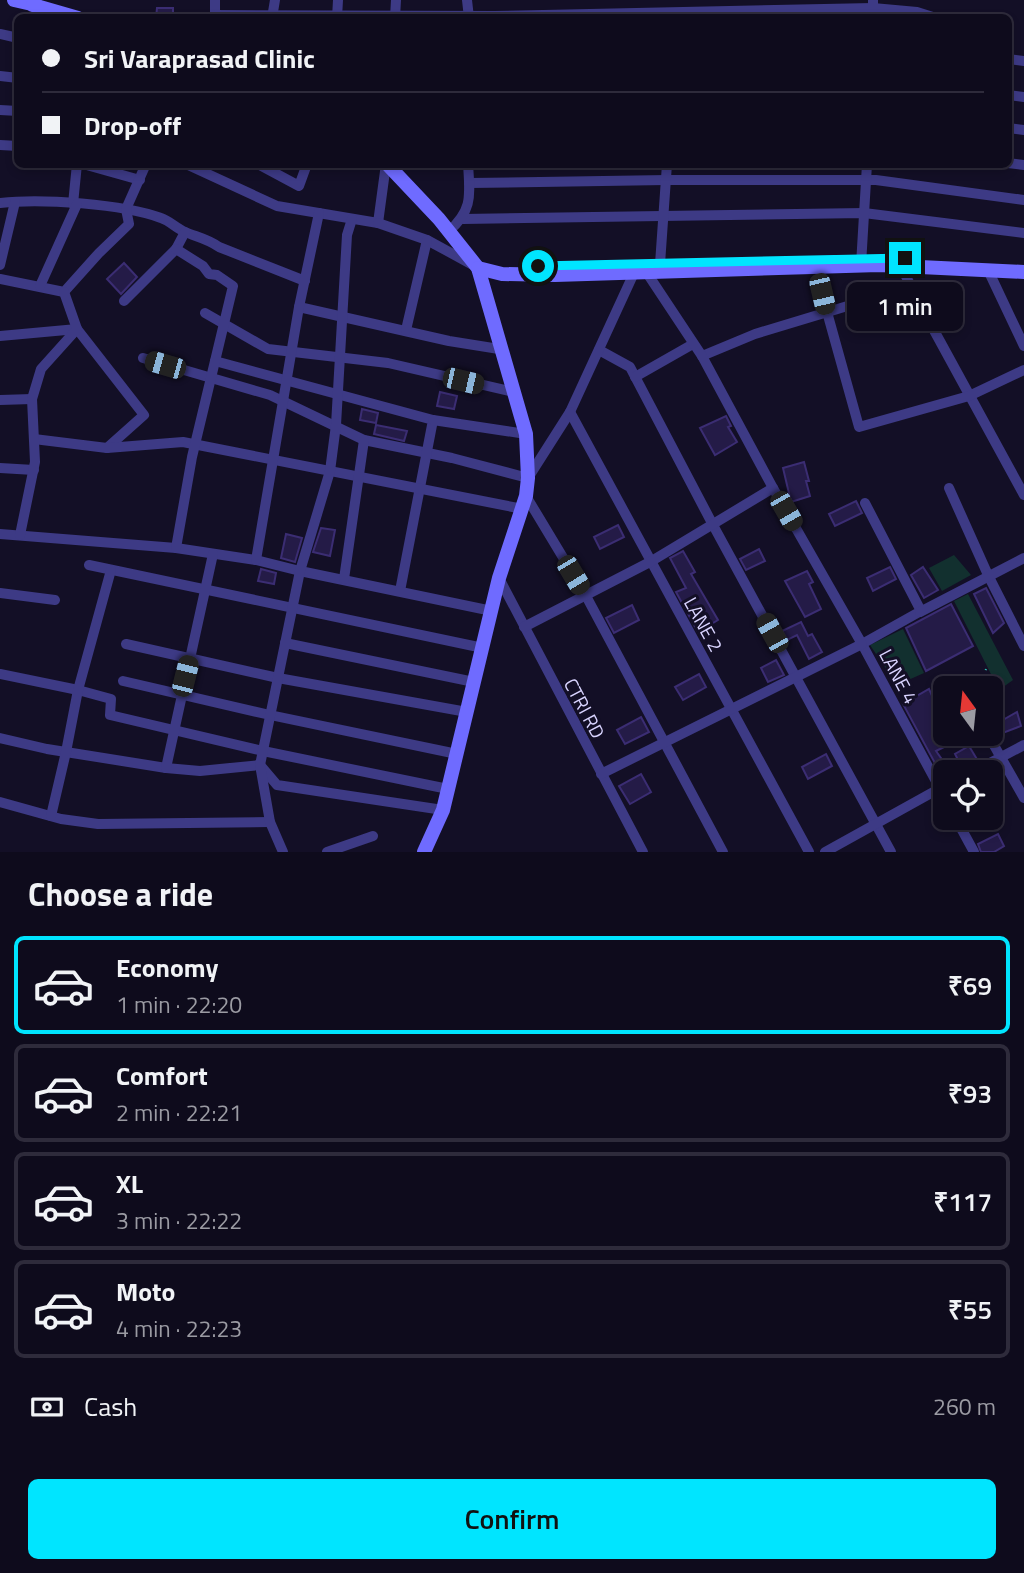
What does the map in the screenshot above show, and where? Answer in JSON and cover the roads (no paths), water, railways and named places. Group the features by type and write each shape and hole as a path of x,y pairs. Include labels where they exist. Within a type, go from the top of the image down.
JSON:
{"street":[{"path":"14,0 66,14"},
{"path":"706,14 873,9 923,14"},
{"path":"40,286 75,204 77,168"},
{"path":"97,168 139,180"},
{"path":"64,292 130,224 126,209 144,168"},
{"path":"265,168 299,186 306,168"},
{"path":"378,223 385,168"},
{"path":"390,168 439,219 478,268 499,349 526,434 528,478 524,503 499,579 443,810 424,852"},
{"path":"448,232 463,219 469,202 468,168"},
{"path":"660,264 667,168"},
{"path":"861,261 867,168"},
{"path":"207,169 277,206 378,223 428,240 478,268 513,275 640,273 861,261 901,266 1024,272"},
{"path":"469,183 876,180 1024,200"},
{"path":"0,265 15,202"},
{"path":"0,203 75,204 126,209 164,219 184,232 207,239 219,247 305,281"},
{"path":"256,560 299,307 319,213"},
{"path":"463,219 864,213 1024,233"},
{"path":"283,852 270,822 260,765 300,572 330,471 336,425 348,234 352,219"},
{"path":"124,301 176,249 184,232"},
{"path":"406,330 428,240"},
{"path":"176,249 204,266 209,274 216,275 233,286 195,444 176,548"},
{"path":"478,268 492,265 861,261 1024,264"},
{"path":"901,266 1024,495"},
{"path":"988,270 1024,346"},
{"path":"528,478 570,412 640,273"},
{"name":"LANE 4","path":"640,273 702,356 933,773"},
{"path":"0,279 64,292"},
{"path":"64,292 77,329 144,415 107,448"},
{"path":"822,294 859,427 969,396 1024,370"},
{"path":"702,356 755,334 864,301"},
{"path":"299,307 499,349"},
{"path":"205,313 268,349 388,363 514,392"},
{"path":"0,336 77,329"},
{"path":"20,535 34,470 32,399 41,369 77,329"},
{"path":"635,377 693,344"},
{"path":"599,350 630,367 891,852"},
{"path":"143,358 270,395 364,440 528,478"},
{"path":"215,361 433,420 526,434"},
{"path":"0,400 32,399"},
{"name":"LANE 2","path":"570,412 809,852"},
{"path":"400,591 433,420"},
{"path":"34,439 107,448 183,442 420,489 524,503 585,594 723,852"},
{"path":"344,579 364,440"},
{"path":"0,468 34,470"},
{"path":"524,627 650,562 773,488"},
{"path":"949,488 988,576 1024,646"},
{"path":"865,503 920,612"},
{"path":"0,534 176,548 256,560 300,572 492,611"},
{"path":"166,768 213,554"},
{"path":"601,774 862,644 1024,558"},
{"path":"89,565 483,648"},
{"path":"51,816 78,690 111,570"},
{"name":"CTRI RD","path":"499,579 643,852"},
{"path":"0,593 55,600"},
{"path":"285,643 474,682"},
{"path":"126,644 278,678 467,712"},
{"path":"0,674 111,699 110,715 263,751 448,789"},
{"path":"123,681 457,754"},
{"path":"0,738 166,768 200,771 260,765"},
{"path":"994,760 1024,745"},
{"path":"994,746 1024,798"},
{"path":"260,765 277,785 443,810"},
{"path":"825,852 876,823 933,796"},
{"path":"0,802 51,816 98,824 270,822"},
{"path":"962,830 974,852"},
{"path":"327,852 373,836"}]}
